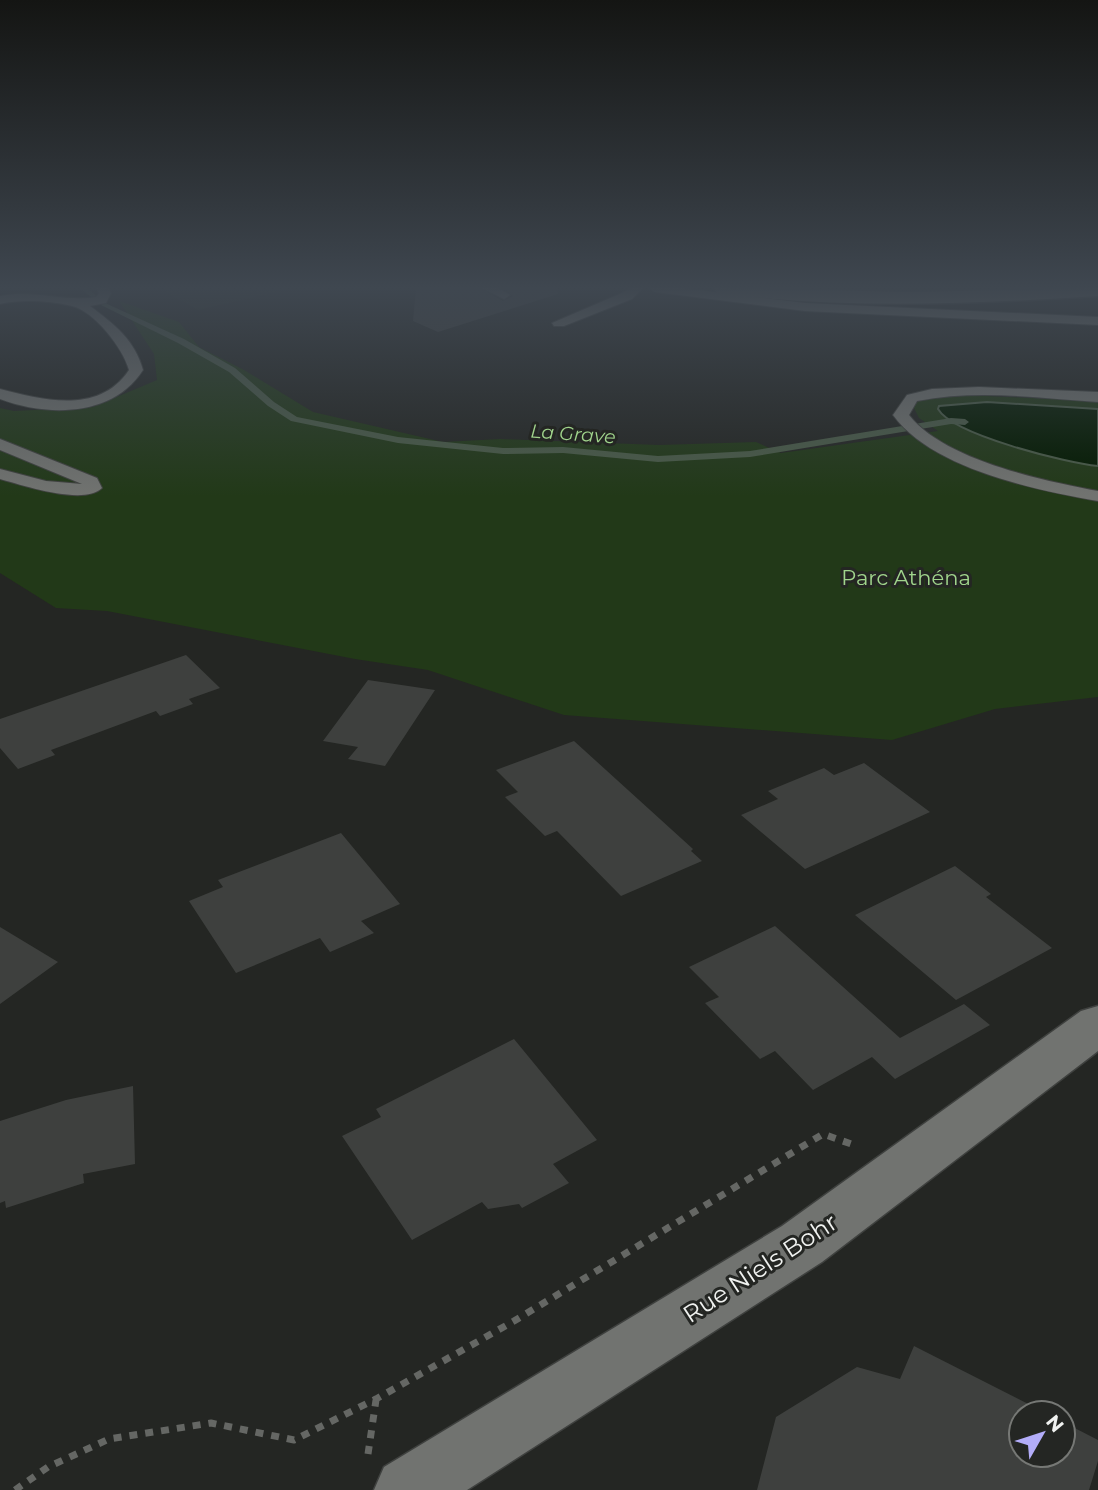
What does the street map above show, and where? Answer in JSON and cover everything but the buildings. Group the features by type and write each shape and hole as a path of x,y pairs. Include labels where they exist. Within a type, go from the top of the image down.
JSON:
{"street":[{"name":"Rue Niels Bohr","path":"387,1475 803,1244 1098,1024"}],"lane":[{"path":"0,394 12,399 44,404 79,404 104,398 123,387 136,370 134,358"},
{"path":"1098,397 962,391 930,393 912,398 901,415 905,422 926,437 977,463 1034,484 1098,496"},
{"path":"0,444 74,472 91,482 93,488 76,491 54,488 0,474"}],"path":[{"path":"15,1490 48,1467 109,1438 211,1423 294,1440 376,1399 514,1321 823,1134 911,1166"},
{"path":"376,1399 387,1475"}],"green space":[{"name":"Parc Athéna","path":"154,358 220,358 313,412 443,442 500,439 659,445 756,442 781,453 938,431 919,418 912,404 943,394 1098,401 1098,697 995,709 892,740 564,715 428,670 355,659 107,611 56,608 0,573 0,408 14,411 93,407 157,380"}],"shaded area":[{"path":"987,402 1098,409 1098,466 1038,454 987,438 948,419 938,409 939,406"}],"waterway":[{"name":"La Grave","path":"210,358 232,370 271,404 294,419 398,440 503,451 563,450 658,459 750,454 951,421 965,422"}]}
